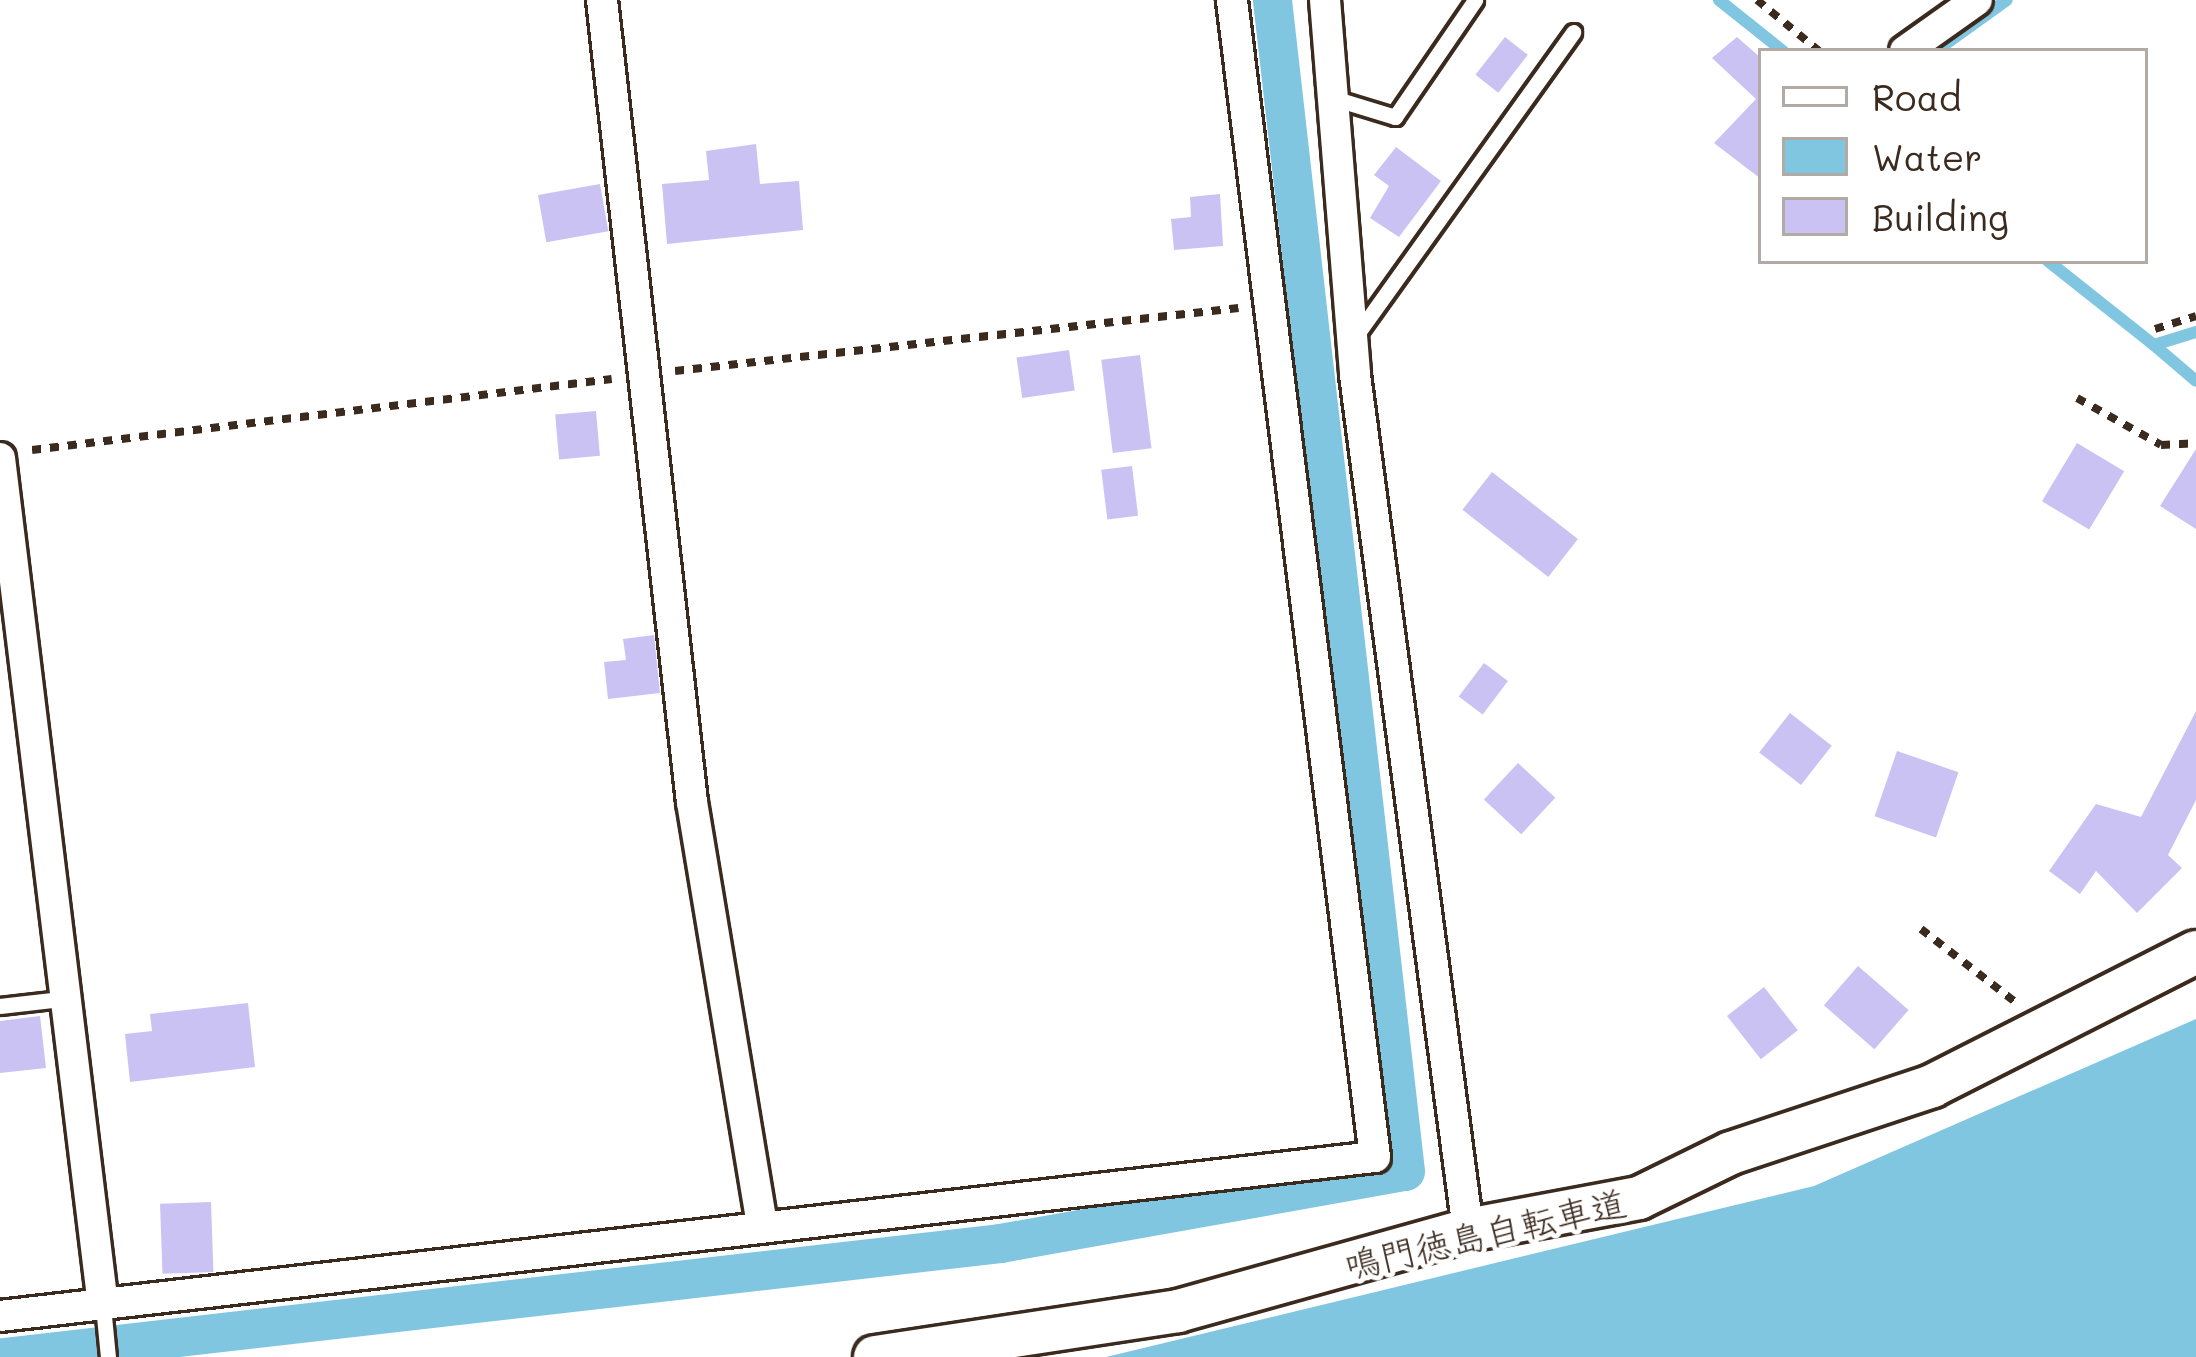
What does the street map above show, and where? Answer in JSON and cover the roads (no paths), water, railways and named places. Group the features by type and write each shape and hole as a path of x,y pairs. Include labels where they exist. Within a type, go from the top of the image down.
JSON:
{"main road":[{"name":"鳴門徳島自転車道","path":"875,1357 1178,1311 1468,1230 1639,1198 1730,1153 1932,1086 2196,952"}],"street":[{"path":"602,0 648,374 692,802 762,1227"},
{"path":"0,1316 1375,1157 1232,0"},
{"path":"1325,0 1352,341 1468,1230"},
{"path":"1909,48 1977,0"},
{"path":"12,454 103,1306"}],"lane":[{"path":"1333,98 1395,117 1475,0"},
{"path":"1352,341 1573,32"},
{"path":"0,1006 69,998"},
{"path":"103,1306 108,1357"}],"water":[{"path":"2196,1019 2196,1357 1106,1357 1814,1186"}],"waterway":[{"path":"3,1357 1000,1243 1405,1171 1272,0"},
{"path":"1719,0 1779,48"},
{"path":"1940,48 2007,0"},
{"path":"2052,264 2154,345"},
{"path":"2196,332 2154,345 2196,381"}]}
